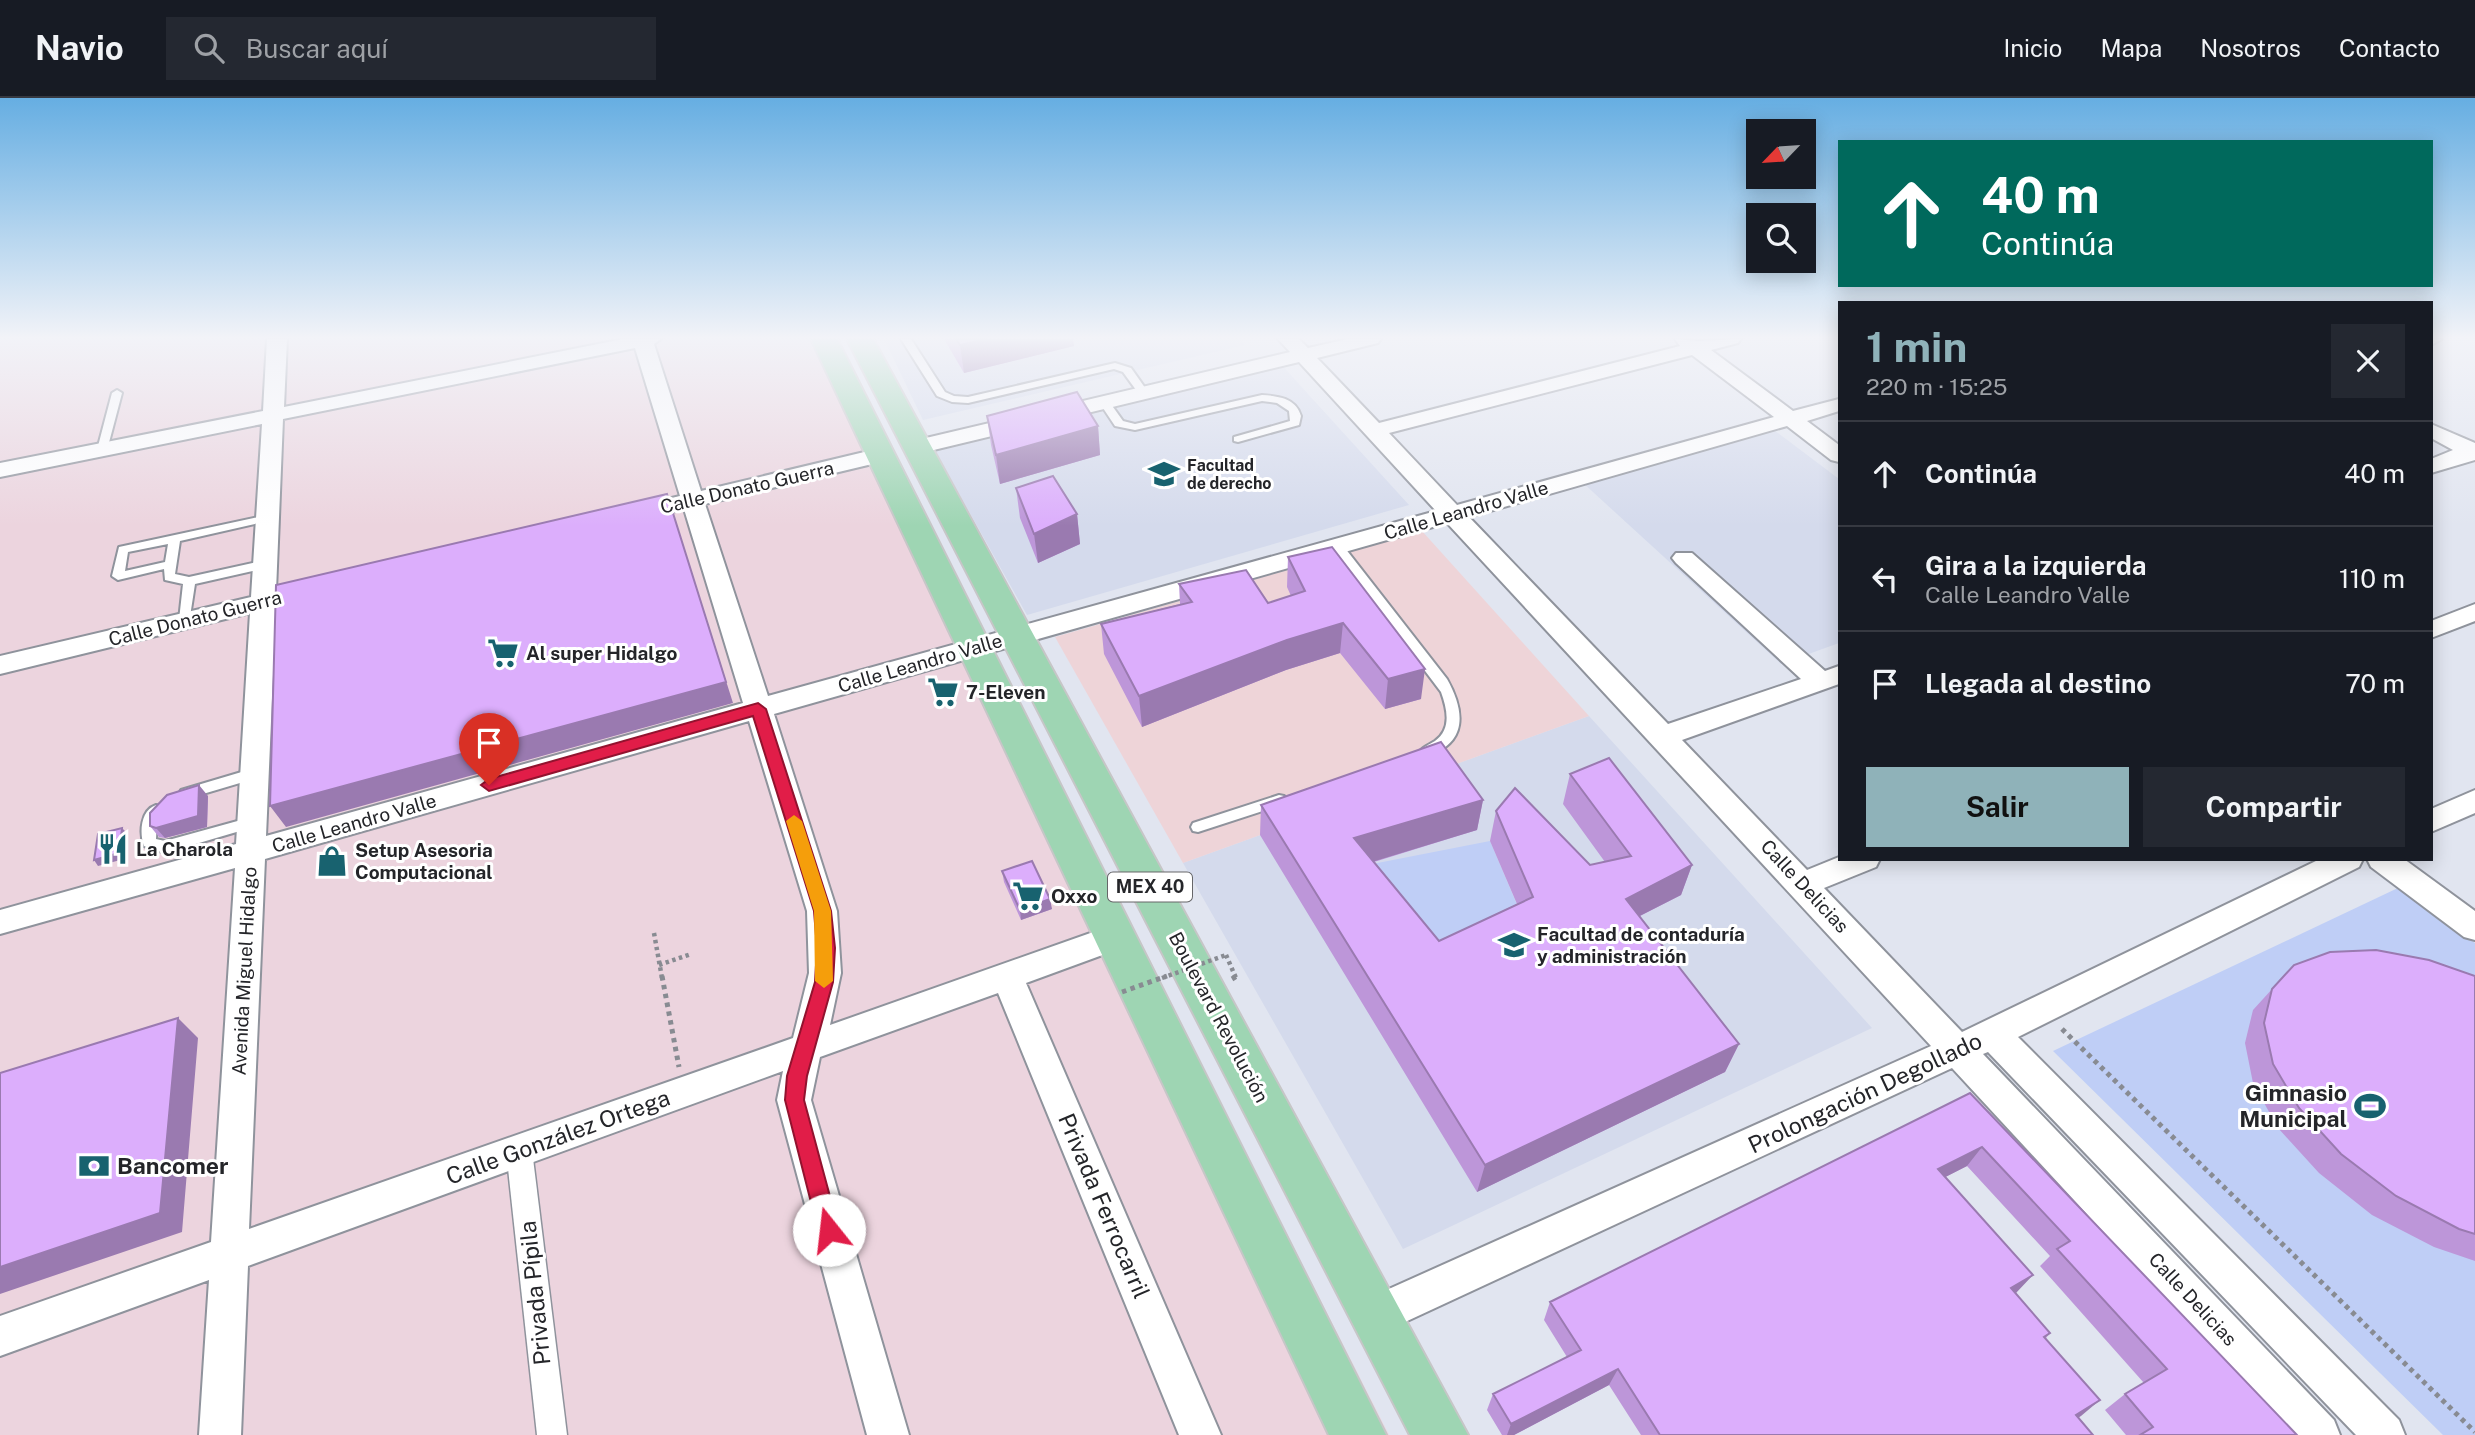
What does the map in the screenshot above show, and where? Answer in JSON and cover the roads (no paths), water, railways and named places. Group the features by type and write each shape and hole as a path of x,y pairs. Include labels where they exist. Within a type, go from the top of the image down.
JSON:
{"main road":[{"name":"MEX 40","path":"866,401 899,451 975,648 1358,1435"},
{"name":"Boulevard Revolución","path":"882,401 899,451 1018,636 1440,1435"}],"street":[{"name":"Avenida Miguel Hidalgo","path":"220,1435 274,401"},
{"path":"0,470 340,401"},
{"path":"663,401 691,500 822,911 826,948 824,982 804,1049 794,1100 888,1435"},
{"name":"Calle Delicias","path":"1348,401 2319,1435"},
{"path":"1376,430 1479,401"},
{"path":"1767,401 1838,454"},
{"name":"Calle Donato Guerra","path":"611,519 1104,402"},
{"name":"Calle Leandro Valle","path":"0,922 251,837 758,709 1838,405"},
{"path":"2433,431 2474,451"},
{"path":"2433,465 2474,451"},
{"path":"1684,558 1830,678"},
{"name":"Calle Donato Guerra","path":"0,665 303,592"},
{"path":"2433,629 2475,612"},
{"path":"1663,736 1830,678"},
{"path":"2433,820 2475,802"},
{"path":"1804,884 1860,861"},
{"name":"Prolongación Degollado","path":"1376,1315 1959,1050 2344,861"},
{"path":"2385,861 2475,928"},
{"name":"Calle González Ortega","path":"0,1336 1116,937"},
{"name":"Privada Ferrocarril","path":"1007,976 1200,1435"},
{"path":"1993,1034 2384,1435"},
{"name":"Privada Pípila","path":"519,1150 552,1435"}],"lane":[{"path":"102,450 115,401"},
{"path":"1104,402 1119,424 1127,427 1246,401"},
{"path":"1238,439 1294,423 1296,416 1292,407 1281,401"},
{"path":"171,564 118,576 123,550 268,518"},
{"path":"174,539 169,577 189,582 266,564"},
{"path":"1337,546 1442,682 1453,702 1455,719 1451,735 1439,747 1413,756"},
{"path":"185,620 189,582"},
{"path":"251,837 165,847 149,842 150,817 170,799 255,773"},
{"path":"1198,827 1299,793"}],"place":[{"name":"Facultad de derecho","path":"1164,474"},
{"name":"Al super Hidalgo","path":"503,653"},
{"name":"7-Eleven","path":"943,692"},
{"name":"La Charola","path":"113,849"},
{"name":"Setup Asesoria Computacional","path":"332,861"},
{"name":"Oxxo","path":"1028,896"},
{"name":"Facultad de contaduría y administración","path":"1514,945"},
{"name":"Gimnasio Municipal","path":"2370,1106"},
{"name":"Bancomer","path":"94,1166"}]}
